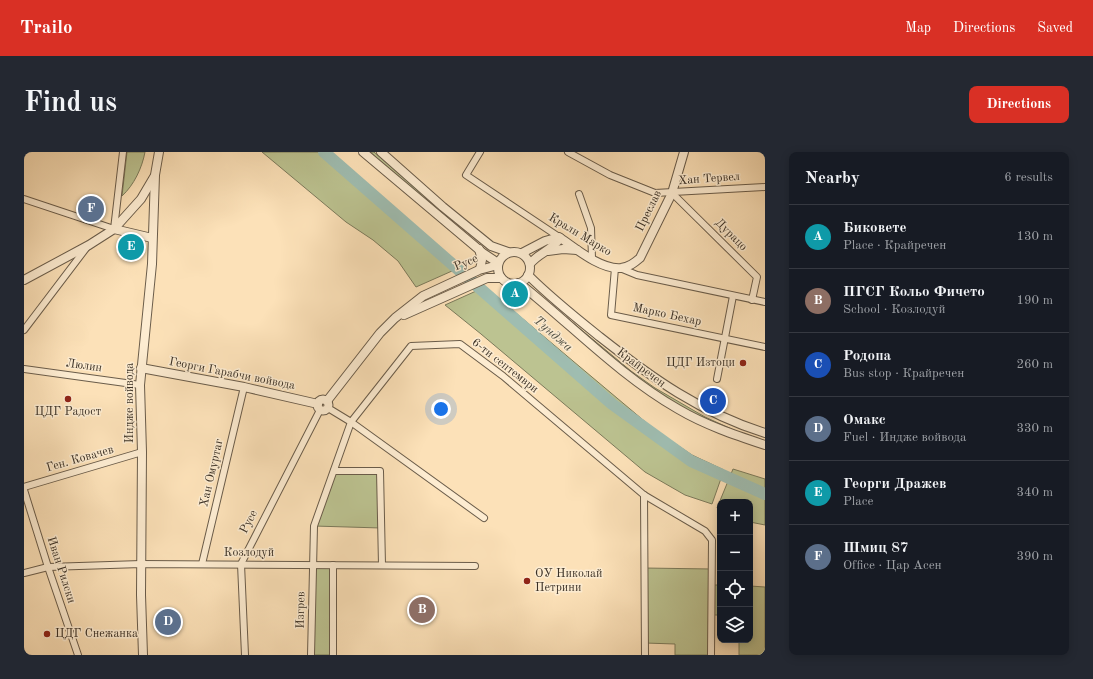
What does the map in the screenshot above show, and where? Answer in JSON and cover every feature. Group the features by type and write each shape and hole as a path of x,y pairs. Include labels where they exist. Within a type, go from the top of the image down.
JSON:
{"street":[{"path":"114,229 123,152"},
{"name":"Индже войвода","path":"143,655 141,564 142,452 140,386 152,264 155,175 159,152"},
{"path":"363,152 498,264"},
{"path":"381,152 443,207 491,246 508,252 514,251 522,253 528,259 530,264 528,276 519,283 511,284 501,278 498,270 498,264 501,258 508,252"},
{"name":"Крали Марко","path":"480,152 466,175 603,265 618,268 637,275 765,302"},
{"name":"Хан Тервел","path":"570,152 610,175 655,193 765,187"},
{"name":"Преслав","path":"618,268 628,266 640,258 672,192 684,152"},
{"path":"24,280 89,245 114,229 141,199 155,175"},
{"name":"Дурацо","path":"672,192 757,277 752,300"},
{"path":"579,194 591,228 592,258"},
{"path":"24,198 114,229 152,238"},
{"path":"522,253 545,241 560,238"},
{"path":"530,264 540,254 556,244 560,238"},
{"path":"24,330 89,245"},
{"path":"479,248 482,260 479,270"},
{"path":"540,254 548,251 563,249 580,251"},
{"name":"Русе","path":"245,655 241,564 323,406 380,333 423,296 479,270 498,264"},
{"name":"Марко Бехар","path":"618,268 611,315 765,346"},
{"name":"Крайречен","path":"528,276 556,303 655,379 694,403 744,426 765,433"},
{"name":"Русе","path":"396,318 487,278 501,278"},
{"name":"Крайречен","path":"519,283 619,368 660,398 679,410 711,426 765,445"},
{"path":"717,379 733,296"},
{"name":"6-ти септември","path":"312,564 314,526 351,422 411,346 460,344 503,376 644,495 705,531 712,540 711,655"},
{"name":"Георги Гарабчи войвода","path":"141,368 244,387 323,406"},
{"name":"Люлин","path":"24,369 140,386"},
{"name":"Хан Омуртаг","path":"202,564 244,387"},
{"path":"323,406 351,422 484,518"},
{"name":"Ген. Ковачев","path":"24,487 142,452"},
{"path":"334,470 380,471 382,565"},
{"name":"Иван Рилски","path":"24,490 48,568 78,655"},
{"path":"644,495 645,655"},
{"name":"Козлодуй","path":"24,573 48,568 141,564 475,566"},
{"name":"Изгрев","path":"311,655 312,564"},
{"path":"333,565 333,655"}],"green space":[{"path":"127,152 145,152 137,176 122,196"},
{"path":"262,152 330,152 461,267 416,287 398,261 373,240 346,222"},
{"path":"370,152 374,152 442,209 423,198"},
{"path":"485,287 655,430 692,455 724,470 712,504 685,495 645,472 445,305"},
{"path":"566,317 631,371 655,388 705,417 736,431 709,421 649,387 598,346 565,318"},
{"path":"733,469 765,479 765,525 753,523 753,499 721,499"},
{"path":"334,471 380,471 381,528 314,526"},
{"path":"312,564 333,565 333,655 311,655"},
{"path":"644,568 712,569 712,585 717,585 717,615 712,615 711,655 675,655 675,644 645,643"},
{"path":"753,586 765,587 765,655 739,655 739,643 753,643"}],"waterway":[{"name":"Тунджа","path":"324,152 612,404 691,461 765,494"}],"place":[{"name":"Шмиц 87","path":"91,209"},
{"name":"Георги Дражев","path":"131,247"},
{"name":"Биковете","path":"515,294"},
{"name":"ЦДГ Изтоци","path":"743,363"},
{"name":"ЦДГ Радост","path":"68,399"},
{"name":"Родопа","path":"713,401"},
{"name":"ОУ Николай Петрини","path":"527,581"},
{"name":"ПГСГ Кольо Фичето","path":"422,610"},
{"name":"Омакс","path":"168,622"},
{"name":"ЦДГ Снежанка","path":"47,634"}]}
